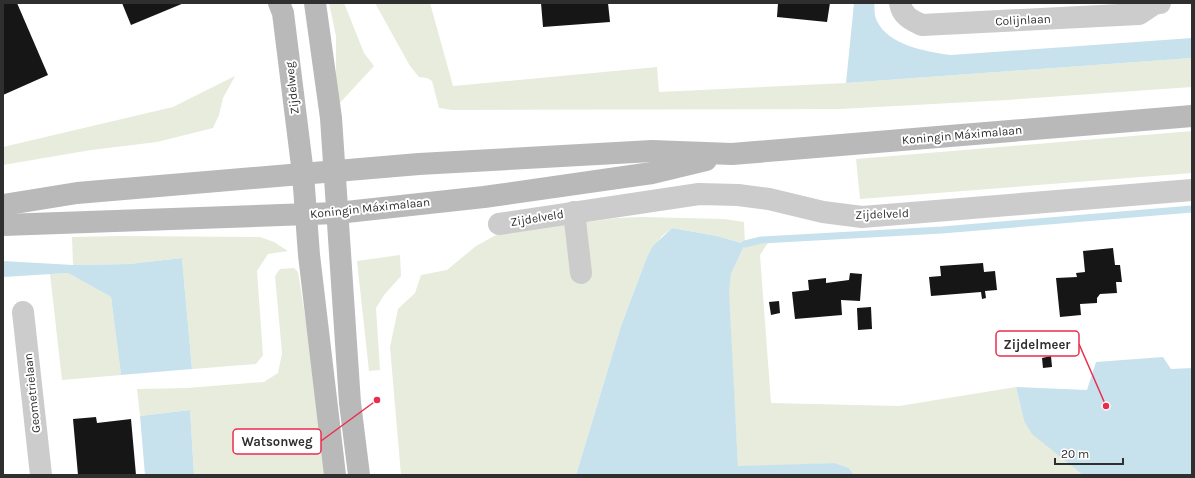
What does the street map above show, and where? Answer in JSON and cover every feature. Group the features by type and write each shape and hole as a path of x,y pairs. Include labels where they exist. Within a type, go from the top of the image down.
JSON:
{"street":[{"name":"Zijdelweg","path":"279,3 283,14 303,174 311,270 335,475"},
{"path":"315,3 328,95 335,171 350,403 359,475"},
{"name":"Colijnlaan","path":"900,3 901,9 910,20 922,25 1139,14 1153,3 1160,3"},
{"name":"Koningin Máximalaan","path":"3,205 77,193 473,160 652,151 732,154 1192,116"},
{"name":"Koningin Máximalaan","path":"3,224 337,213 484,197 652,173 732,154"},
{"name":"Zijdelveld","path":"499,224 699,194 738,194 769,199 823,212 862,216 1192,190"},
{"name":"Zijdelveld","path":"574,212 581,273"},
{"name":"Geometrielaan","path":"23,312 41,475"}],"green space":[{"path":"329,3 344,3 364,53 374,66 336,107 336,36"},
{"path":"375,3 430,3 453,86 657,67 659,92 846,83 1192,58 1192,87 1007,100 840,109 453,110 439,108 432,81 427,78 419,77 410,66"},
{"path":"235,76 223,98 219,115 213,128 157,142 91,150 3,165 3,147 173,107"},
{"path":"1192,131 1192,173 860,199 856,159"},
{"path":"642,217 724,219 744,222 745,244 717,236 672,228 662,236 647,257 621,326 576,475 401,475 390,347 398,309 415,293 421,275 447,270 476,246 498,234 617,218"},
{"path":"72,237 260,237 274,242 288,251 268,254 257,271 263,355 256,364 192,369 182,258 129,264 73,265"},
{"path":"770,240 760,255 771,403 899,406 1016,387 1024,421 1083,475 854,475 849,468 835,463 738,467 728,292 731,274 745,244"},
{"path":"400,255 401,276 384,295 376,308 380,370 369,371 357,261"},
{"path":"294,268 298,272 320,410 325,475 194,475 190,410 140,416 137,389 187,388 264,382 278,373 282,353 275,276 280,269"},
{"path":"68,273 111,297 121,375 62,380 50,274"}],"water":[{"path":"854,3 874,3 876,19 882,29 899,42 941,54 951,55 1192,38 1192,58 846,83"},
{"path":"672,228 717,236 745,244 731,274 729,292 738,466 835,463 849,468 854,475 576,475 621,326 647,257 653,246"},
{"path":"182,258 192,369 121,375 111,297 68,273 3,277 3,261 73,265 129,264"},
{"path":"1163,357 1171,369 1192,368 1192,475 1083,475 1032,434 1024,421 1016,387 1087,390 1096,362"},
{"path":"190,410 194,475 145,475 140,416"}],"building":[{"path":"3,3 17,3 48,75 3,95"},
{"path":"122,3 184,3 131,25"},
{"path":"541,3 608,3 610,22 543,27"},
{"path":"778,3 830,3 827,22 777,17"},
{"path":"1113,248 1115,265 1120,265 1122,282 1116,282 1117,293 1100,294 1097,298 1097,303 1080,304 1081,315 1060,317 1056,278 1077,277 1076,273 1085,272 1083,251"},
{"path":"983,263 984,272 995,271 997,290 985,291 986,298 982,299 981,292 931,296 929,277 941,276 940,266"},
{"path":"850,273 862,274 860,301 841,300 842,315 795,319 792,292 809,290 808,280 826,278 826,283 849,280"},
{"path":"779,301 780,313 771,315 769,302"},
{"path":"871,307 872,329 858,330 857,308"},
{"path":"1051,356 1052,367 1043,368 1042,358"},
{"path":"96,417 97,423 131,419 136,475 78,475 73,419"}],"waterway":[{"path":"745,244 761,240 942,230 1192,209"}],"place":[{"name":"Watsonweg","path":"377,400"},
{"name":"Zijdelmeer","path":"1106,406"}]}
